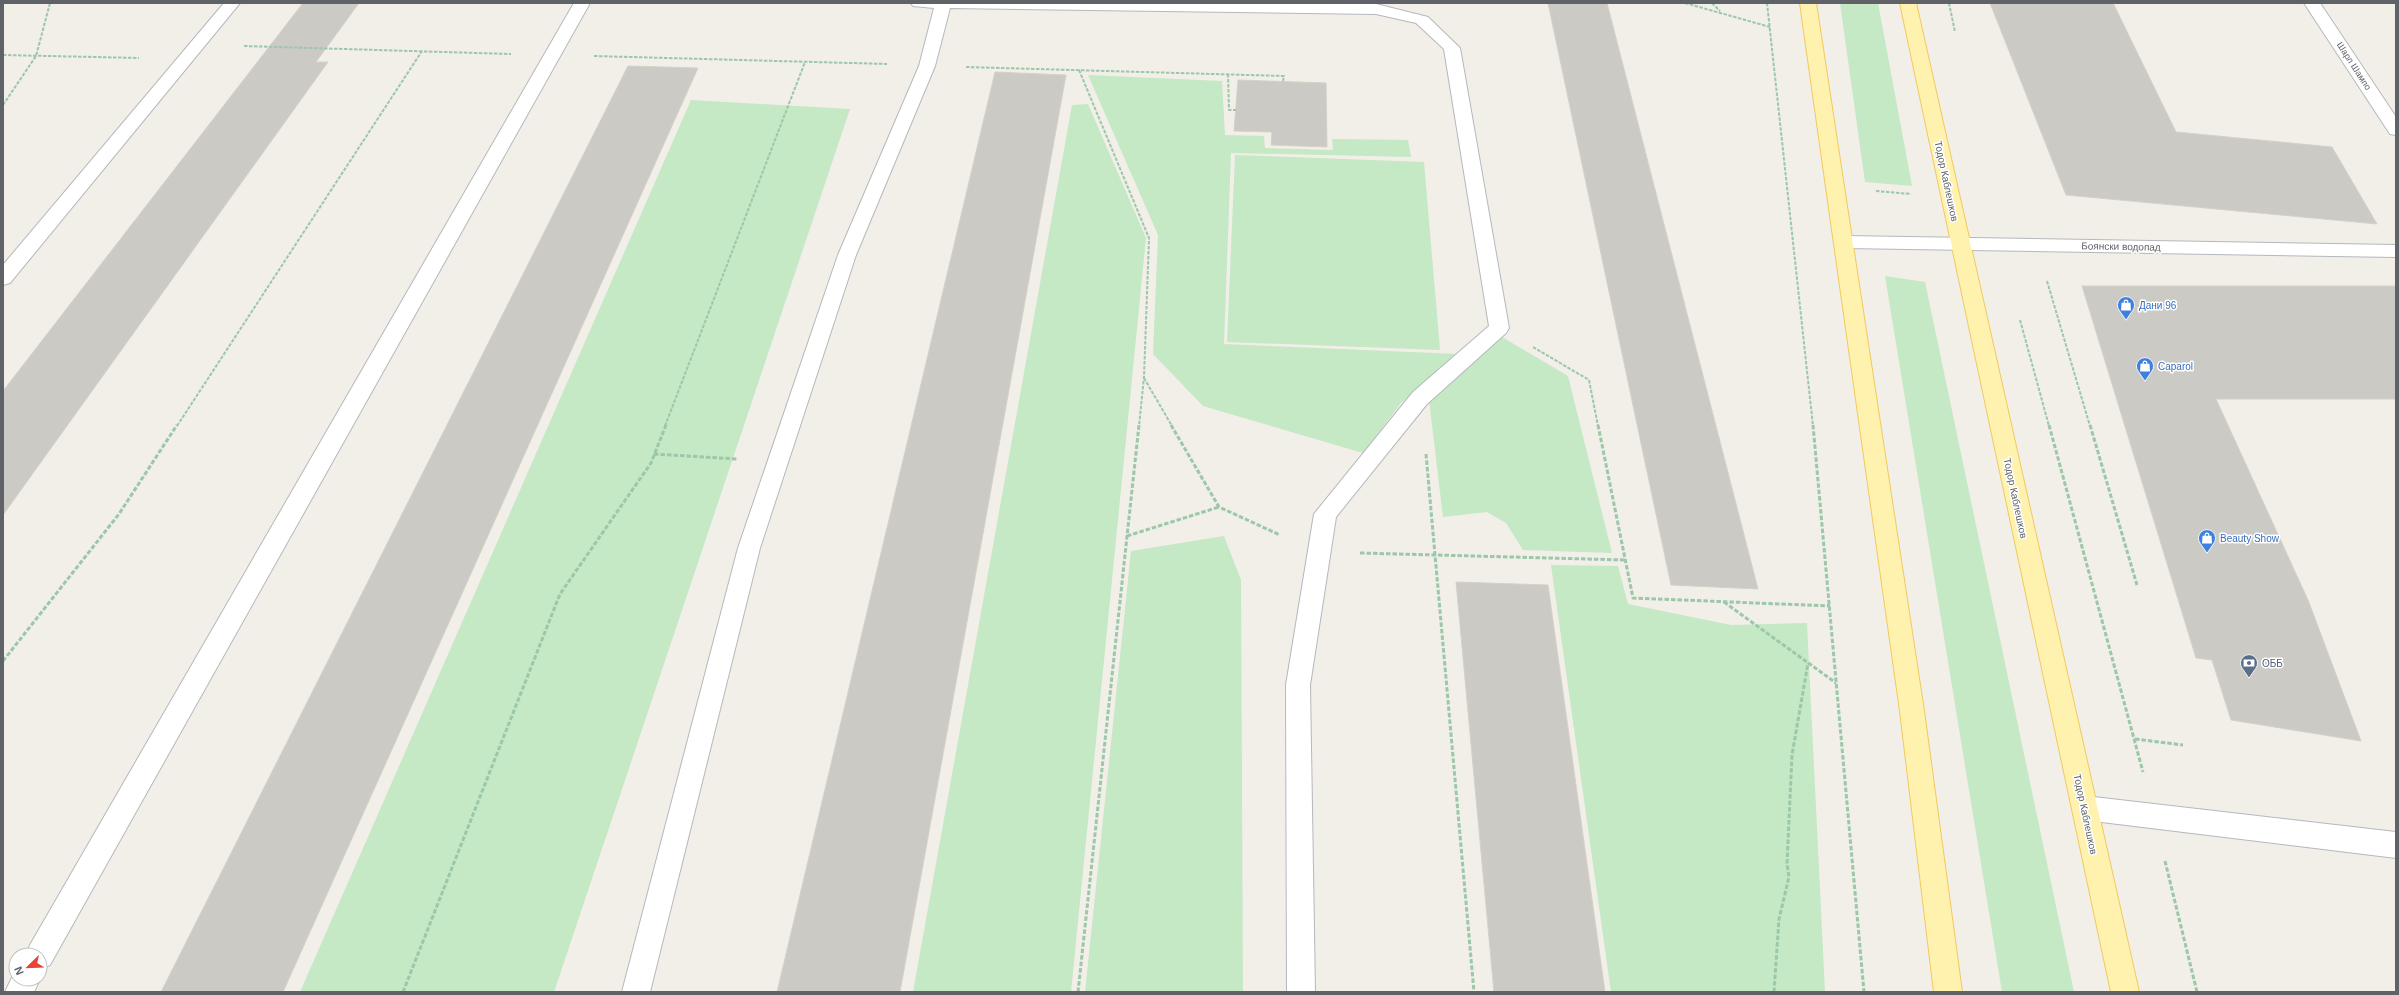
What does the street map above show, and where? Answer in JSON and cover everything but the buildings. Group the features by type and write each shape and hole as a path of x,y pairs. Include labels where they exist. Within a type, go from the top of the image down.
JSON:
{"main road":[{"path":"1808,3 1845,242 1912,711 1948,992"},
{"name":"Тодор Каблешков","path":"1908,3 2125,992"}],"street":[{"path":"3,278 232,3"},
{"path":"45,947 582,3"},
{"path":"919,3 1376,9 1422,20 1452,48 1499,328 1420,398 1324,514 1298,685 1301,992"},
{"name":"Шарл Шампо","path":"2312,3 2396,130"},
{"path":"636,992 749,548 846,255 927,66 943,4"},
{"name":"Боянски водопад","path":"1845,242 2396,251"},
{"path":"2084,808 2396,845"}],"path":[{"path":"3,105 36,56 50,3"},
{"path":"1685,3 1698,8 1721,11 1770,27"},
{"path":"1712,3 1721,11"},
{"path":"1767,3 1830,606 1864,992"},
{"path":"3,55 130,60 198,45 1228,74 1284,76 1284,81"},
{"path":"3,661 119,514 422,51"},
{"path":"403,992 560,594 651,463 804,62"},
{"path":"1078,992 1144,377 1149,238 1079,70"},
{"path":"1228,74 1229,110 1236,110"},
{"path":"1787,184 1793,184"},
{"path":"1875,191 1913,194"},
{"path":"2037,245 2137,586"},
{"path":"2019,316 2144,774"},
{"path":"1499,328 1590,380 1633,598 1830,606"},
{"path":"1144,377 1219,507 1319,552 1625,560"},
{"path":"1420,398 1436,555 1474,992"},
{"path":"654,454 778,462"},
{"path":"1127,536 1219,507"},
{"path":"1723,601 1758,628 1769,633 1836,684"},
{"path":"1774,992 1779,918 1789,877 1787,864 1788,804 1792,755 1808,663"},
{"path":"2135,739 2183,746"},
{"path":"2163,852 2197,992"}],"green space":[{"path":"1840,3 1878,3 1912,186 1865,182"},
{"path":"1088,75 1222,81 1225,135 1264,136 1265,148 1333,150 1332,139 1408,140 1411,157 1231,153 1224,344 1458,354 1401,403 1363,453 1203,406 1153,354 1158,235"},
{"path":"691,100 850,109 554,992 300,992"},
{"path":"1088,104 1146,238 1071,992 913,992 1072,105"},
{"path":"1235,155 1424,162 1440,350 1227,342"},
{"path":"1885,276 1925,282 2074,992 2002,992"},
{"path":"1502,337 1568,376 1612,553 1523,550 1506,523 1487,512 1443,517 1429,400"},
{"path":"1224,536 1241,580 1243,992 1085,992 1131,551"},
{"path":"1551,565 1618,566 1628,604 1731,625 1807,623 1825,992 1611,992"}],"place":[{"name":"Дани 96","path":"2126,320"},
{"name":"Caparol","path":"2145,381"},
{"name":"Beauty Show","path":"2207,553"},
{"name":"ОББ","path":"2249,678"}]}
